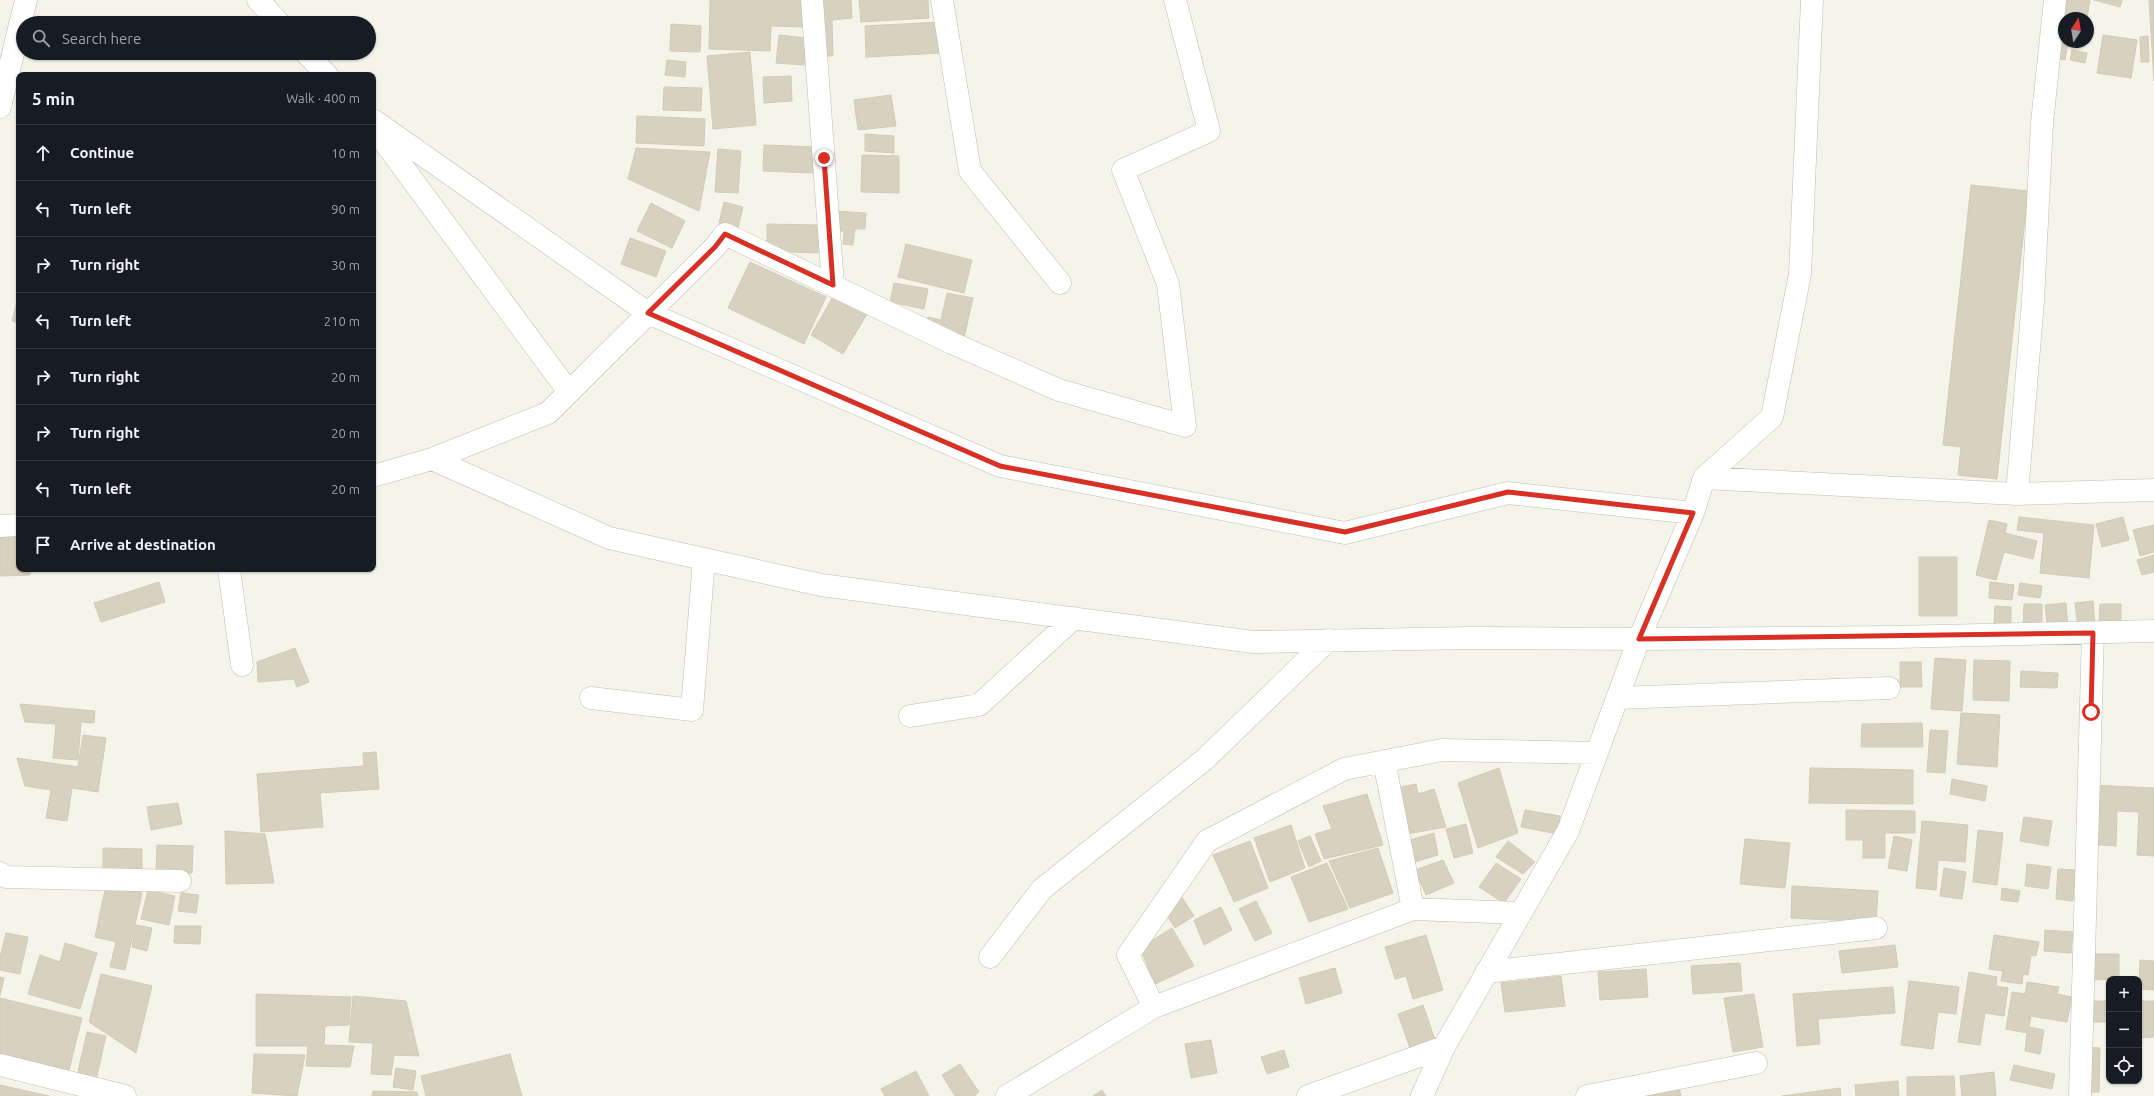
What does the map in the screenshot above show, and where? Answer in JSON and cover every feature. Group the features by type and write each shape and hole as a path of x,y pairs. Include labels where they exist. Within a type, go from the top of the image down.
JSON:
{"street":[{"path":"22,16 26,0"},
{"path":"258,0 273,16"},
{"path":"812,0 833,285"},
{"path":"942,0 970,171 1060,283"},
{"path":"376,475 432,459 548,413 715,247 725,234 952,343 1058,390 1185,426 1168,284 1124,170 1209,131 1175,0"},
{"path":"1422,1096 1444,1046 1568,831 1639,639 1693,513 1704,478 1772,416 1800,274 1812,0"},
{"path":"2017,494 2033,301 2042,123 2054,0"},
{"path":"0,106 16,41"},
{"path":"313,60 324,72"},
{"path":"376,122 648,313 1000,466 1345,532 1508,492 1693,513"},
{"path":"376,131 570,392"},
{"path":"432,459 608,538 821,586 1253,642 1470,638 1639,639 2154,631"},
{"path":"1704,478 2017,494 2154,490"},
{"path":"0,526 16,525"},
{"path":"591,698 692,710 704,559"},
{"path":"229,572 242,665"},
{"path":"910,716 979,705 1074,618"},
{"path":"2080,1096 2093,633"},
{"path":"990,957 1042,889 1204,760 1328,640"},
{"path":"1618,698 1889,688"},
{"path":"1154,1007 1128,955 1207,841 1344,769 1442,750 1597,753"},
{"path":"1384,761 1413,909"},
{"path":"0,873 6,877 180,881"},
{"path":"1006,1096 1154,1007 1413,909 1520,913"},
{"path":"1486,972 1876,928"},
{"path":"1308,1096 1444,1046"},
{"path":"1587,1096 1756,1063"},
{"path":"0,1065 125,1096"}],"building":[{"path":"710,0 806,0 805,27 771,26 770,51 709,49"},
{"path":"816,0 851,0 852,18 832,20 833,56 819,56"},
{"path":"859,0 928,0 929,18 861,22"},
{"path":"2058,0 2090,0 2088,12 2058,12 2058,48 2067,48 2065,60 2049,57"},
{"path":"2094,0 2122,0 2120,7"},
{"path":"2149,0 2154,0 2154,81"},
{"path":"940,22 941,53 866,57 865,26"},
{"path":"671,24 701,26 700,52 670,51"},
{"path":"779,35 806,38 804,65 776,63"},
{"path":"2103,35 2137,40 2131,78 2097,73"},
{"path":"2148,36 2149,62 2141,62 2140,37"},
{"path":"2072,50 2087,53 2085,63 2070,60"},
{"path":"750,52 756,125 713,129 707,56"},
{"path":"667,60 686,62 685,77 665,75"},
{"path":"791,76 792,101 764,103 763,77"},
{"path":"664,87 702,88 701,111 663,110"},
{"path":"891,95 896,126 858,130 854,100"},
{"path":"637,116 705,119 704,146 636,143"},
{"path":"865,134 894,136 894,153 865,151"},
{"path":"764,145 815,147 814,173 763,171"},
{"path":"636,148 710,152 699,211 628,179"},
{"path":"718,149 741,151 738,193 715,192"},
{"path":"862,155 899,156 899,193 861,192"},
{"path":"1971,185 2028,191 1997,479 1958,475 1961,447 1943,445"},
{"path":"724,202 743,207 738,228 719,223"},
{"path":"651,203 685,221 672,248 637,231"},
{"path":"834,211 866,213 865,229 855,229 853,245 843,244 844,231 833,231"},
{"path":"767,224 819,225 818,253 767,251"},
{"path":"630,238 666,251 656,277 621,264"},
{"path":"906,244 972,260 964,293 898,277"},
{"path":"750,262 826,297 804,344 728,308"},
{"path":"894,283 928,289 924,309 890,302"},
{"path":"947,293 973,298 964,338 926,328 928,317 941,320"},
{"path":"834,295 867,314 843,354 811,335"},
{"path":"16,306 16,322 12,321"},
{"path":"2019,517 2094,525 2089,578 2040,573 2044,533 2017,530"},
{"path":"2123,517 2129,540 2102,547 2096,524"},
{"path":"1989,520 2007,524 2005,533 2037,541 2033,559 2004,552 1996,580 1976,575"},
{"path":"2154,525 2154,552 2140,556 2133,530"},
{"path":"16,534 16,572 30,572 30,575 0,576 0,535"},
{"path":"2154,555 2154,572 2142,575 2137,560"},
{"path":"1919,557 1957,557 1957,616 1919,616"},
{"path":"159,582 165,602 101,622 94,603"},
{"path":"1990,582 2014,585 2012,600 1989,598"},
{"path":"2020,583 2042,586 2040,598 2018,595"},
{"path":"2093,601 2095,626 2078,628 2075,603"},
{"path":"2066,603 2068,629 2048,631 2045,605"},
{"path":"2024,604 2042,604 2042,628 2023,628"},
{"path":"2100,604 2121,604 2121,630 2099,630"},
{"path":"1995,606 2011,607 2011,623 1994,623"},
{"path":"295,648 309,682 297,687 294,679 258,682 257,662"},
{"path":"1935,658 1966,660 1962,711 1931,709"},
{"path":"1974,660 2010,661 2009,701 1973,700"},
{"path":"1900,662 1921,662 1922,687 1900,687"},
{"path":"2021,671 2058,673 2057,688 2020,687"},
{"path":"20,704 95,711 94,723 81,722 78,760 53,758 56,724 25,722"},
{"path":"1961,713 2000,715 1997,767 1957,764"},
{"path":"1922,723 1923,747 1861,747 1862,724"},
{"path":"1930,730 1948,731 1945,773 1927,772"},
{"path":"83,735 106,738 98,792 72,788 67,821 46,818 51,790 25,786 17,758 78,767"},
{"path":"376,752 379,789 320,793 323,827 261,832 257,774 364,766 363,753"},
{"path":"1499,768 1518,833 1478,848 1458,783"},
{"path":"1810,768 1913,770 1913,804 1809,803"},
{"path":"1952,779 1987,786 1985,801 1950,794"},
{"path":"1416,784 1418,794 1434,789 1446,827 1401,835 1391,789"},
{"path":"2093,785 2154,788 2154,856 2137,855 2139,812 2117,811 2116,846 2089,844"},
{"path":"1367,794 1383,845 1324,859 1315,834 1332,829 1323,806"},
{"path":"178,803 182,824 151,830 147,807"},
{"path":"1525,810 1560,816 1558,834 1521,827"},
{"path":"1846,810 1915,811 1915,833 1885,833 1885,858 1863,858 1863,840 1846,840"},
{"path":"2024,817 2052,821 2048,846 2020,841"},
{"path":"1922,821 1968,825 1965,862 1938,860 1936,890 1916,888"},
{"path":"1466,824 1473,853 1454,858 1446,829"},
{"path":"1291,825 1305,868 1270,882 1254,838"},
{"path":"1978,830 2003,833 1997,885 1973,882"},
{"path":"225,831 265,834 274,883 226,884"},
{"path":"1434,833 1438,855 1408,864 1403,842"},
{"path":"1310,836 1321,861 1309,867 1298,841"},
{"path":"1894,836 1912,840 1907,871 1888,868"},
{"path":"1745,839 1790,843 1785,888 1740,884"},
{"path":"1250,841 1268,888 1234,902 1213,855"},
{"path":"1508,841 1535,862 1523,874 1496,857"},
{"path":"157,845 193,846 192,873 156,871"},
{"path":"103,848 142,849 142,871 103,871"},
{"path":"1378,848 1393,893 1350,908 1329,861"},
{"path":"1443,860 1454,883 1426,895 1415,870"},
{"path":"1327,863 1348,909 1309,922 1291,877"},
{"path":"1496,863 1521,879 1504,903 1479,887"},
{"path":"2027,864 2051,867 2048,889 2025,886"},
{"path":"1944,868 1966,872 1962,899 1940,896"},
{"path":"2058,869 2075,870 2073,901 2056,899"},
{"path":"106,885 142,893 125,970 110,967 116,942 95,937"},
{"path":"1792,886 1878,891 1876,922 1791,918"},
{"path":"2002,888 2020,891 2018,902 2001,900"},
{"path":"148,890 175,896 169,925 141,919"},
{"path":"181,893 199,895 196,913 178,911"},
{"path":"1181,896 1194,916 1175,928 1162,908"},
{"path":"1256,901 1272,933 1255,941 1239,909"},
{"path":"1221,907 1232,930 1204,945 1194,920"},
{"path":"136,925 152,928 147,951 132,947"},
{"path":"175,926 201,926 200,944 174,943"},
{"path":"1172,928 1194,966 1155,984 1140,948"},
{"path":"2045,930 2073,932 2071,953 2044,951"},
{"path":"6,933 28,937 20,974 0,970 0,957"},
{"path":"1426,935 1443,990 1413,999 1406,976 1395,979 1385,947"},
{"path":"1994,935 2039,942 2036,956 2031,955 2028,975 2023,974 2022,984 2001,981 2003,971 1989,969"},
{"path":"65,943 97,953 80,1009 28,994 40,955 60,962"},
{"path":"1895,945 1898,967 1842,973 1839,951"},
{"path":"2093,954 2119,954 2119,976 2106,976 2106,979 2092,980"},
{"path":"2140,960 2154,961 2154,990 2142,989 2142,976 2139,976"},
{"path":"1740,963 1742,991 1693,994 1691,966"},
{"path":"1335,968 1342,993 1306,1004 1299,978"},
{"path":"1646,969 1648,997 1600,1000 1598,972"},
{"path":"1969,972 1997,977 1996,986 2008,988 2004,1016 1985,1013 1980,1045 1958,1042"},
{"path":"101,974 152,986 136,1053 89,1022"},
{"path":"1561,976 1565,1006 1505,1012 1501,983"},
{"path":"0,977 4,978 0,996"},
{"path":"1909,981 1959,987 1956,1014 1938,1012 1933,1049 1901,1045"},
{"path":"2027,982 2059,987 2057,994 2072,997 2067,1022 2031,1016 2029,1027 2044,1030 2040,1054 2025,1051 2027,1033 2006,1029 2012,992 2025,994"},
{"path":"1893,987 1895,1013 1818,1019 1820,1044 1797,1046 1793,994"},
{"path":"256,994 351,997 349,1025 325,1026 324,1045 354,1046 350,1067 306,1066 308,1046 256,1046"},
{"path":"1754,994 1763,1047 1733,1052 1724,998"},
{"path":"353,996 406,1001 419,1056 394,1055 391,1075 371,1074 373,1043 349,1042"},
{"path":"0,998 82,1018 68,1074 0,1057"},
{"path":"2089,1001 2106,1001 2106,1022 2089,1022"},
{"path":"2142,1001 2154,1001 2154,1037 2142,1038"},
{"path":"1423,1005 1436,1043 1411,1051 1398,1014"},
{"path":"87,1032 106,1036 96,1080 77,1076"},
{"path":"1211,1040 1217,1073 1191,1078 1185,1044"},
{"path":"2085,1047 2100,1048 2099,1092 2083,1092"},
{"path":"1284,1050 1289,1067 1267,1074 1261,1057"},
{"path":"254,1054 305,1055 297,1096 252,1093"},
{"path":"510,1054 522,1096 426,1096 421,1076"},
{"path":"960,1064 979,1092 974,1096 955,1096 942,1075"},
{"path":"2014,1065 2055,1074 2052,1089 2010,1080"},
{"path":"396,1068 416,1071 413,1090 393,1087"},
{"path":"916,1071 929,1096 885,1096 881,1089"},
{"path":"1994,1072 1996,1096 1962,1096 1960,1076"},
{"path":"1954,1076 1955,1096 1907,1096 1907,1077"},
{"path":"1898,1081 1899,1096 1856,1096 1855,1085"},
{"path":"0,1085 49,1096 0,1096"},
{"path":"1679,1088 1681,1096 1647,1096"},
{"path":"1840,1088 1841,1096 1782,1096"},
{"path":"1102,1090 1106,1096 1093,1096"},
{"path":"373,1091 417,1092 418,1096 372,1096"}],"route":[{"path":"824,158 833,285 725,234 715,247 648,313 1000,466 1345,532 1508,492 1693,513 1639,639 1895,637 2093,633 2091,712"}]}
